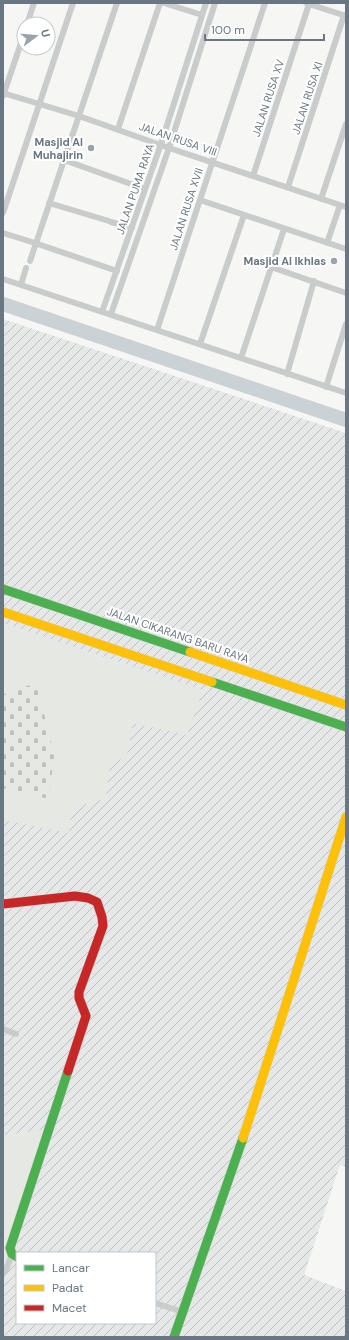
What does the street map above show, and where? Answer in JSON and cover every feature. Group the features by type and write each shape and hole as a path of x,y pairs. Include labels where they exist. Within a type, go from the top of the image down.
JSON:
{"street":[{"path":"30,16 34,3"},
{"path":"3,213 73,3"},
{"path":"30,261 116,3"},
{"path":"118,129 160,3"},
{"path":"164,3 202,15"},
{"name":"JALAN PUMA RAYA","path":"102,312 161,144 206,3"},
{"name":"JALAN PUMA RAYA","path":"111,314 169,148 215,3"},
{"name":"JALAN RUSA XVII","path":"157,330 265,3"},
{"path":"307,3 345,16"},
{"name":"JALAN RUSA XV","path":"253,176 307,3"},
{"name":"JALAN RUSA XI","path":"288,187 345,16"},
{"path":"3,94 16,56"},
{"name":"JALAN RUSA VIII","path":"3,94 79,116 169,148 343,206"},
{"path":"321,199 346,124"},
{"path":"64,160 145,189"},
{"path":"200,200 346,249"},
{"path":"49,203 132,228"},
{"path":"327,243 343,206"},
{"path":"200,344 244,215"},
{"path":"241,358 284,229"},
{"path":"3,233 116,271"},
{"path":"271,267 346,293"},
{"path":"21,285 26,268"},
{"path":"3,278 346,393"},
{"path":"287,374 314,281"},
{"path":"326,387 346,324"},
{"name":"JALAN CIKARANG BARU RAYA","path":"3,589 346,704"},
{"path":"3,612 346,727"},
{"path":"177,1336 183,1312 219,1209 346,817"},
{"path":"3,904 75,896 88,898 97,902 100,909 103,926 79,992 79,999 86,1011 86,1016 10,1248 14,1255 3,1274"},
{"path":"3,1029 16,1034"},
{"path":"156,1303 183,1312"}],"shaded area":[{"path":"3,319 346,433 346,1167 340,1165 304,1275 346,1291 346,1337 3,1337"}],"green space":[{"path":"3,623 203,690 187,735 133,723 127,756 110,765 106,798 71,809 69,833 3,820"},
{"path":"37,684 54,756 49,799 3,788 3,695 15,688"},
{"path":"51,1129 7,1256 3,1256 3,1135"}],"waterway":[{"path":"3,304 346,420"}],"traffic: fast":[{"path":"3,589 190,652"},
{"path":"212,682 346,727"},
{"path":"16,1256 12,1254 10,1248 68,1071"},
{"path":"174,1337 243,1138"}],"traffic: slow":[{"path":"3,612 212,682"},
{"path":"190,652 346,705"},
{"path":"243,1138 346,817"}],"traffic: jam":[{"path":"3,904 75,896 88,898 97,902 102,917 103,926 79,992 79,998 86,1016 68,1071"}],"place":[{"name":"Masjid Al Muhajirin","path":"91,148"},
{"name":"Masjid Al Ikhlas","path":"334,261"}]}
